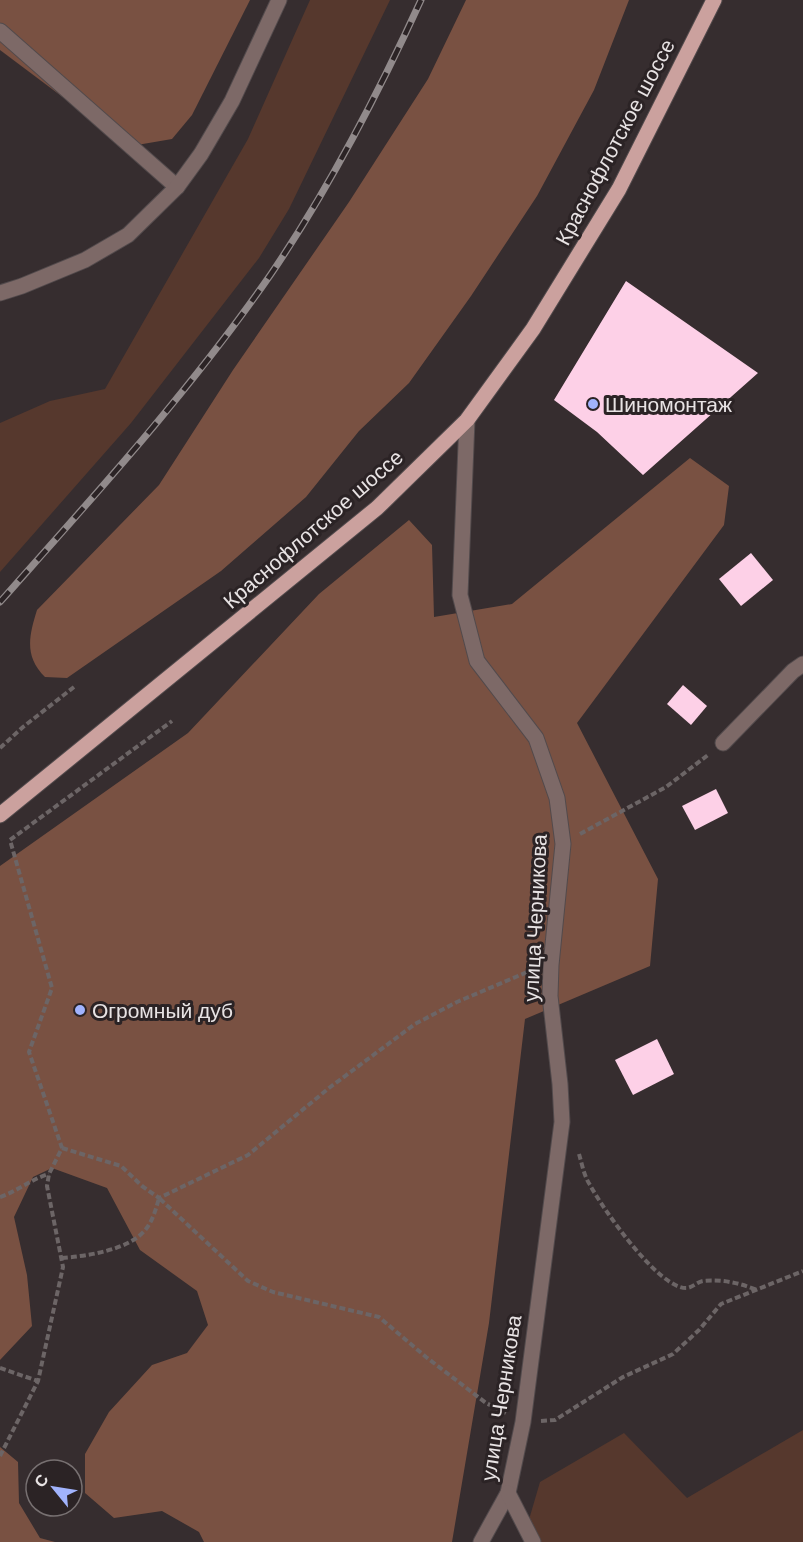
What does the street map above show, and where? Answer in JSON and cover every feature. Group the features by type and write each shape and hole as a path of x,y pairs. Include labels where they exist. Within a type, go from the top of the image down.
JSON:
{"main road":[{"name":"Краснофлотское шоссе","path":"0,815 377,508 467,420 533,329 619,189 714,0"}],"street":[{"path":"0,293 85,260 128,235 177,187 201,154 232,101 279,0"},
{"path":"0,31 177,187"},
{"name":"улица Черникова","path":"467,420 460,595 477,661 536,738 557,798 563,844 550,965 549,996 560,1084 562,1122 523,1422 508,1492 481,1542"},
{"path":"723,743 793,671 803,664"},
{"path":"508,1492 533,1542"}],"path":[{"path":"0,748 23,726 74,687"},
{"path":"0,1456 38,1381 63,1267 47,1186 49,1174 62,1148 29,1052 52,988 10,840 172,721"},
{"path":"563,844 666,787 723,743"},
{"path":"62,1258 90,1256 135,1239 145,1230 159,1198 248,1155 329,1088 415,1024 457,1002 532,970 550,965"},
{"path":"562,1122 577,1149 588,1183 612,1221 629,1243 662,1274 678,1286 688,1288 702,1281 736,1282 758,1290"},
{"path":"62,1148 121,1166 248,1281 273,1292 380,1317 426,1357 486,1402 523,1422 555,1420 623,1377 673,1354 699,1330 721,1304 803,1271"},
{"path":"0,1197 12,1193 35,1177 49,1174"},
{"path":"0,1368 38,1381"}],"shaded area":[{"path":"0,0 250,0 192,115 172,139 137,145 92,119 0,50"},
{"path":"310,0 390,0 289,209 259,258 131,423 0,572 0,423 50,401 105,389 248,139"},
{"path":"466,0 629,0 594,90 537,196 471,296 409,383 359,431 306,497 221,571 67,678 45,677 34,661 30,645 37,610 159,485 233,370 349,202 428,79"},
{"path":"690,458 729,486 724,525 577,723 658,879 650,966 525,1019 489,1323 452,1542 204,1542 199,1532 162,1511 114,1518 85,1493 85,1454 109,1412 152,1365 187,1353 208,1325 197,1291 140,1250 107,1188 52,1168 33,1177 14,1217 27,1275 32,1326 0,1360 0,866 188,733 319,594 409,520 432,545 434,617 512,604"},
{"path":"803,1430 803,1542 537,1542 528,1523 540,1482 624,1433 687,1498"},
{"path":"0,1447 18,1462 19,1503 24,1511 24,1518 28,1518 40,1538 55,1542 0,1542"}],"building":[{"path":"626,281 758,373 643,475 597,432 554,400"},
{"path":"751,553 773,580 741,606 719,579"},
{"path":"683,685 707,706 691,725 667,704"},
{"path":"716,789 728,813 695,830 682,806"},
{"path":"657,1039 674,1074 633,1095 615,1060"}],"railway":[{"path":"0,602 106,482 208,360 271,274 313,209 352,140 421,0"}],"place":[{"name":"Шиномонтаж","path":"593,404"},
{"name":"Огромный дуб","path":"80,1010"}]}
